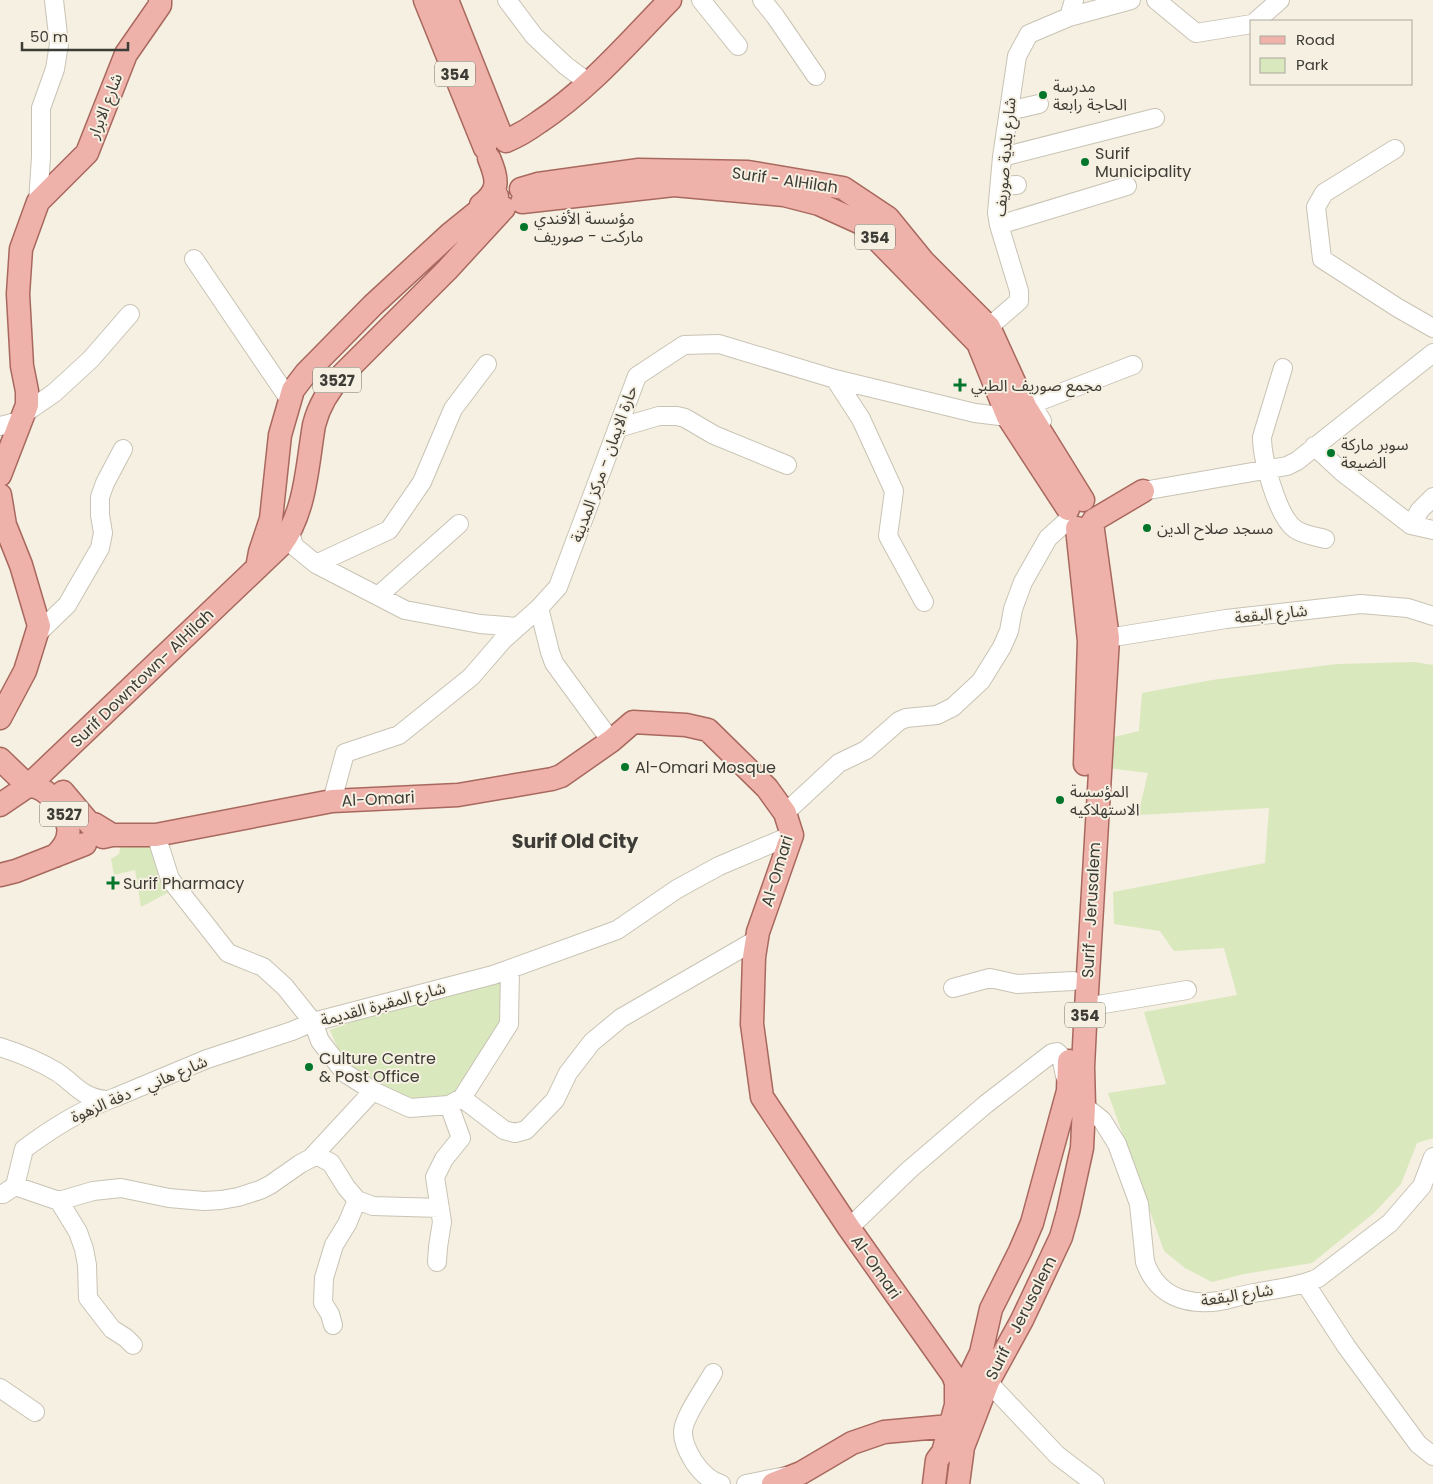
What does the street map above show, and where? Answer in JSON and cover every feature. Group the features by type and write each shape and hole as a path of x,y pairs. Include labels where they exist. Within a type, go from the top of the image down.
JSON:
{"main road":[{"name":"شارع الابرار","path":"38,202 87,153 126,54 160,6 160,0"},
{"name":"354","path":"425,0 518,193"},
{"name":"354","path":"446,0 499,152 514,179 518,193"},
{"path":"499,152 519,146 528,139 552,114 589,83 670,0"},
{"name":"3527","path":"450,234 462,218 488,199 493,192 499,152"},
{"name":"Surif - AlHilah","path":"518,193 639,170 748,172 844,188 888,218 923,261 989,327 1026,408 1040,430 1082,515"},
{"name":"Surif - AlHilah","path":"518,193 674,185 784,195 819,204 861,223 978,343 1008,417 1082,515"},
{"path":"486,228 500,220 514,220 522,217 535,205 518,193"},
{"name":"3527","path":"486,228 518,193"},
{"name":"3527","path":"257,570 260,552 271,519 280,435 292,390 306,373 373,305 450,234 518,193"},
{"path":"0,475 14,421 27,405 28,398 22,366 18,294 21,249 38,202"},
{"name":"Surif Downtown- AlHilah","path":"28,786 257,570 281,545 292,526 301,502 316,414 329,391 343,374 486,228"},
{"path":"1008,417 1030,419 1040,430"},
{"path":"1082,515 1143,491"},
{"path":"0,494 5,525 21,565 30,598 38,618 38,633 25,671 0,718"},
{"name":"Surif - Jerusalem","path":"1079,1100 1083,1067 1086,1007 1098,640 1082,515"},
{"name":"Surif - Jerusalem","path":"958,1484 963,1447 988,1382 1007,1349 1061,1238 1082,1148 1073,981 1083,824 1098,640"},
{"name":"Al-Omari","path":"99,836 156,835 332,801 458,795 552,779 562,776 611,741 633,722 686,725 708,730 766,788 785,813 792,835 756,940 752,1024 762,1097 849,1228 953,1374 956,1382 956,1405"},
{"path":"0,760 28,786"},
{"name":"3527","path":"0,875 55,856 99,836 46,769"},
{"name":"3527","path":"0,805 28,786 37,786 44,791 67,820 66,841 62,849 55,856"},
{"name":"Surif - Jerusalem","path":"934,1484 937,1460 943,1452 956,1405 981,1353 991,1309 1032,1223 1062,1114 1068,1103 1074,1098 1079,1097 1079,1100"},
{"path":"981,1353 983,1360 990,1363 996,1361 1007,1349"},
{"path":"945,1365 960,1368 981,1353"},
{"path":"981,1353 979,1372 988,1382"},
{"path":"943,1452 970,1389 979,1382 988,1382"},
{"path":"773,1484 801,1473 852,1443 884,1432 950,1426"}],"street":[{"path":"38,202 41,157 41,108 55,68 59,44 54,0"},
{"path":"507,0 534,36 566,66 589,83"},
{"path":"701,0 738,46"},
{"path":"762,0 816,76"},
{"path":"1069,17 1074,0"},
{"name":"شارع بلدية صوريف","path":"989,327 1019,301 1019,291 999,225 998,213 1009,185 1002,157 1016,56 1029,34 1069,17 1130,0"},
{"path":"1156,0 1196,33 1250,24"},
{"path":"1257,20 1280,0"},
{"path":"1008,111 1039,104"},
{"path":"1002,157 1155,118"},
{"path":"1395,149 1324,193 1316,208 1322,259 1433,328"},
{"path":"999,225 1126,186"},
{"path":"194,259 289,399"},
{"path":"14,421 54,393 91,359 130,314"},
{"name":"حارة الايمان - مركز المدينة","path":"332,801 345,753 399,734 471,677 503,640 539,608 558,587 637,376 684,345 719,344 835,379 975,413 1008,417"},
{"path":"1143,491 1287,466 1297,461 1433,353"},
{"path":"316,564 389,530 422,482 453,409 487,364"},
{"path":"1040,430 1045,426 1032,404 1133,365"},
{"path":"1282,368 1262,437 1262,448 1280,509 1292,526 1301,532 1325,539"},
{"path":"835,379 861,419 894,491 888,536 924,602"},
{"path":"618,428 659,416 677,416 685,418 714,435 787,465"},
{"path":"1314,446 1341,471 1411,525 1433,530"},
{"path":"38,633 67,605 100,548 103,533 99,506 100,497 105,483 123,449"},
{"path":"1411,525 1420,510 1433,497"},
{"path":"785,813 839,763 866,750 899,721 945,711 953,707 981,680 1006,639 1023,582 1048,538 1082,515"},
{"path":"378,596 460,524"},
{"path":"292,526 291,535 294,546 316,564 405,610 480,624 518,627"},
{"name":"شارع البقعة","path":"1098,640 1226,618 1361,604 1408,608 1433,616"},
{"path":"539,608 554,663 611,741"},
{"path":"156,835 170,880 228,953 263,967 285,987 313,1022"},
{"name":"شارع المقبرة القديمة","path":"455,1101 410,1108 373,1091 345,1073 320,1040 313,1022 474,980 617,930 677,889 711,871 792,835"},
{"path":"455,1101 503,1130 512,1133 526,1130 555,1100 568,1073 592,1042 620,1018 756,940"},
{"path":"437,1262 442,1222 435,1176 444,1159 461,1138 455,1101 509,1024 510,969"},
{"path":"953,988 990,978 1017,984 1073,981"},
{"path":"1086,1007 1187,990"},
{"name":"شارع هاني - دفة الزهوة","path":"7,1190 24,1149 58,1124 106,1100 207,1059 292,1031 313,1022"},
{"path":"0,1047 27,1057 57,1072 82,1093 90,1097 106,1100"},
{"path":"849,1228 909,1170 986,1104 1052,1053 1057,1052 1061,1056 1079,1100"},
{"path":"7,1190 59,1202 93,1191 121,1188 161,1197 187,1200 238,1197 270,1185 287,1172 311,1158 373,1091"},
{"name":"شارع البقعة","path":"1079,1100 1102,1120 1117,1144 1139,1204 1144,1262 1152,1277 1165,1291 1182,1300 1208,1302 1305,1284 1318,1278 1390,1223 1422,1186 1433,1157"},
{"path":"311,1158 320,1157 328,1160 347,1189 358,1200 373,1206 440,1208"},
{"path":"333,1325 330,1314 323,1303 324,1278 334,1245 347,1224 358,1200"},
{"path":"59,1202 78,1232 84,1249 87,1266 88,1298 112,1329 133,1345"},
{"path":"1305,1284 1346,1346 1418,1444 1433,1456"},
{"path":"713,1373 686,1421 683,1436 696,1465 710,1480 721,1484"},
{"path":"988,1382 1057,1455 1095,1484"},
{"path":"0,1388 35,1412"},
{"path":"746,1484 801,1473"}],"green space":[{"path":"1414,662 1433,665 1433,1138 1417,1143 1401,1184 1374,1213 1312,1263 1244,1274 1212,1282 1185,1268 1164,1251 1108,1093 1166,1084 1144,1012 1237,995 1224,948 1174,951 1160,931 1114,924 1113,892 1265,863 1269,808 1138,815 1148,773 1108,768 1114,737 1139,731 1142,693 1212,680 1337,664"},
{"path":"121,845 149,847 157,856 173,890 141,907 135,870 114,875 111,859 119,854"},
{"path":"505,966 505,1022 454,1098 410,1103 346,1068 330,1030"}],"place":[{"name":"مدرسة الحاجة رابعة","path":"1043,95"},
{"name":"Surif Municipality","path":"1085,162"},
{"name":"مؤسسة الأفندي ماركت - صوريف","path":"524,227"},
{"name":"مجمع صوريف الطبي","path":"960,385"},
{"name":"سوبر ماركة الضيعة","path":"1331,453"},
{"name":"مسجد صلاح الدين","path":"1147,528"},
{"name":"Al-Omari Mosque","path":"625,767"},
{"name":"المؤسسة الاستهلاكيه","path":"1060,800"},
{"name":"Surif Pharmacy","path":"113,883"},
{"name":"Culture Centre & Post Office","path":"309,1067"}],"district":[{"name":"Surif Old City","path":"575,841"}]}
